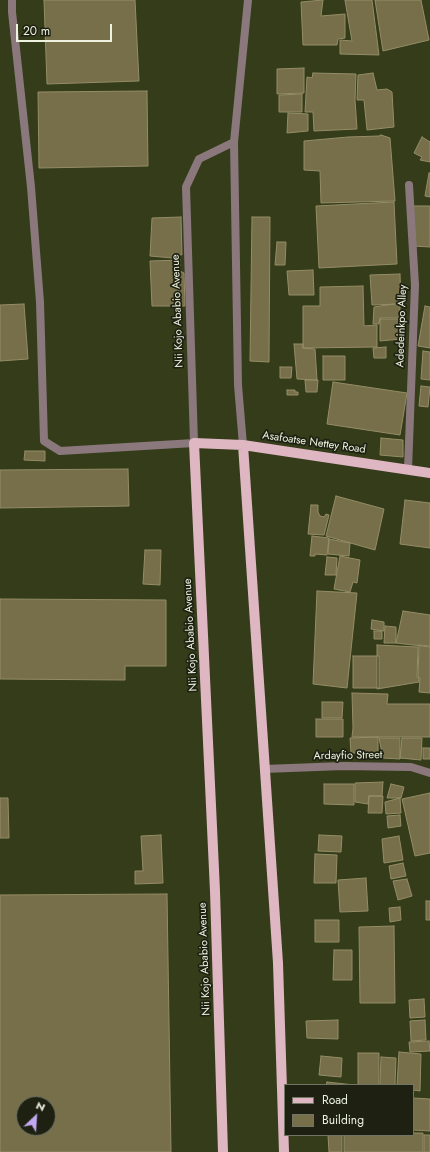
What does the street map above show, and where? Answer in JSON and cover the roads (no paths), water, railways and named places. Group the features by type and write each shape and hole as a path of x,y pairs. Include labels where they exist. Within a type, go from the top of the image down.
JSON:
{"main road":[{"name":"Asafoatse Nettey Road","path":"194,443 242,445 430,473"},
{"name":"Nii Kojo Ababio Avenue","path":"194,443 215,891 223,1152"},
{"path":"242,445 278,963 284,1152"}],"street":[{"path":"12,0 12,12 31,187 40,302 44,441 60,451 194,443"},
{"path":"242,445 238,385 234,142 248,0"},
{"name":"Nii Kojo Ababio Avenue","path":"194,443 186,187 199,159 234,142"},
{"name":"Adedeinkpo Alley","path":"408,469 415,285 409,184"},
{"name":"Ardayfio Street","path":"264,769 343,766 411,767 430,773"}]}
